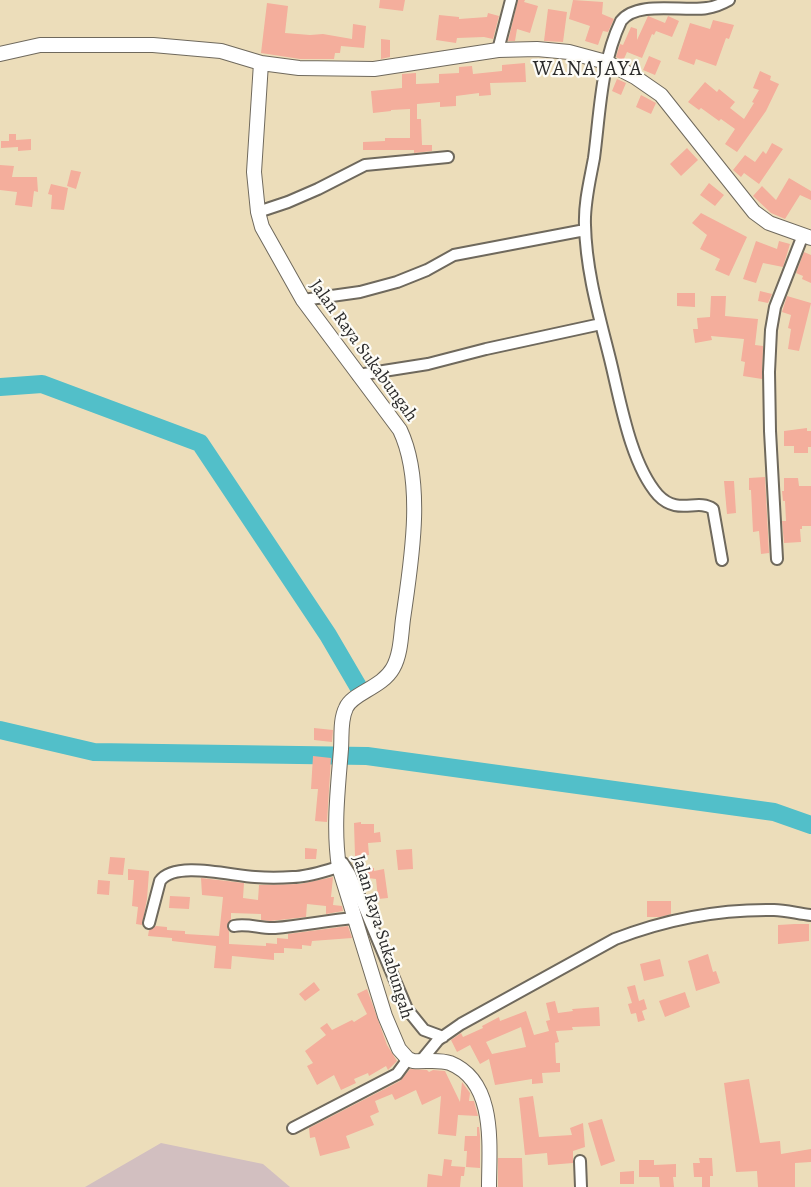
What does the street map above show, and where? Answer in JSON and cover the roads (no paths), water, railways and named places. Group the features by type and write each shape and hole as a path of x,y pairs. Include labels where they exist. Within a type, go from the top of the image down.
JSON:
{"street":[{"path":"498,50 511,0"},
{"path":"723,560 713,509 707,506 681,507 669,503 658,495 638,461 624,417 601,324 586,253 585,230 606,62 625,16 647,9 707,8 729,0"},
{"path":"0,54 40,45 153,45 221,51 261,63 299,68 374,69 498,50 537,49 569,52 606,62 635,77 661,95 679,115 754,212 769,223 807,236 775,307 771,330 770,419 777,559"},
{"name":"Jalan Raya Sukabungah","path":"261,63 254,172 262,227 303,300 404,438 411,473 414,533 396,663 382,682 348,703 343,722 338,792 338,865 385,1016 396,1044 414,1060"},
{"path":"258,212 318,189 365,165 448,157"},
{"path":"303,300 360,292 397,282 427,270 454,255 585,230"},
{"path":"358,375 428,364 601,324"},
{"path":"148,923 160,882 164,876 171,873 185,871 294,878 343,863 350,874 406,1009 424,1030 442,1037"},
{"path":"293,1128 397,1074 461,1024 615,939 651,926 723,913 777,910 811,915"},
{"path":"234,926 278,928 354,918"},
{"path":"414,1060 450,1063 466,1073 477,1087 488,1123 489,1187"},
{"path":"580,1161 581,1187"}],"waterway":[{"path":"0,387 42,384 200,443 328,635 359,688"},
{"path":"0,730 94,752 367,756 774,812 811,825"}],"district":[{"name":"WANAJAYA","path":"588,70"}]}
